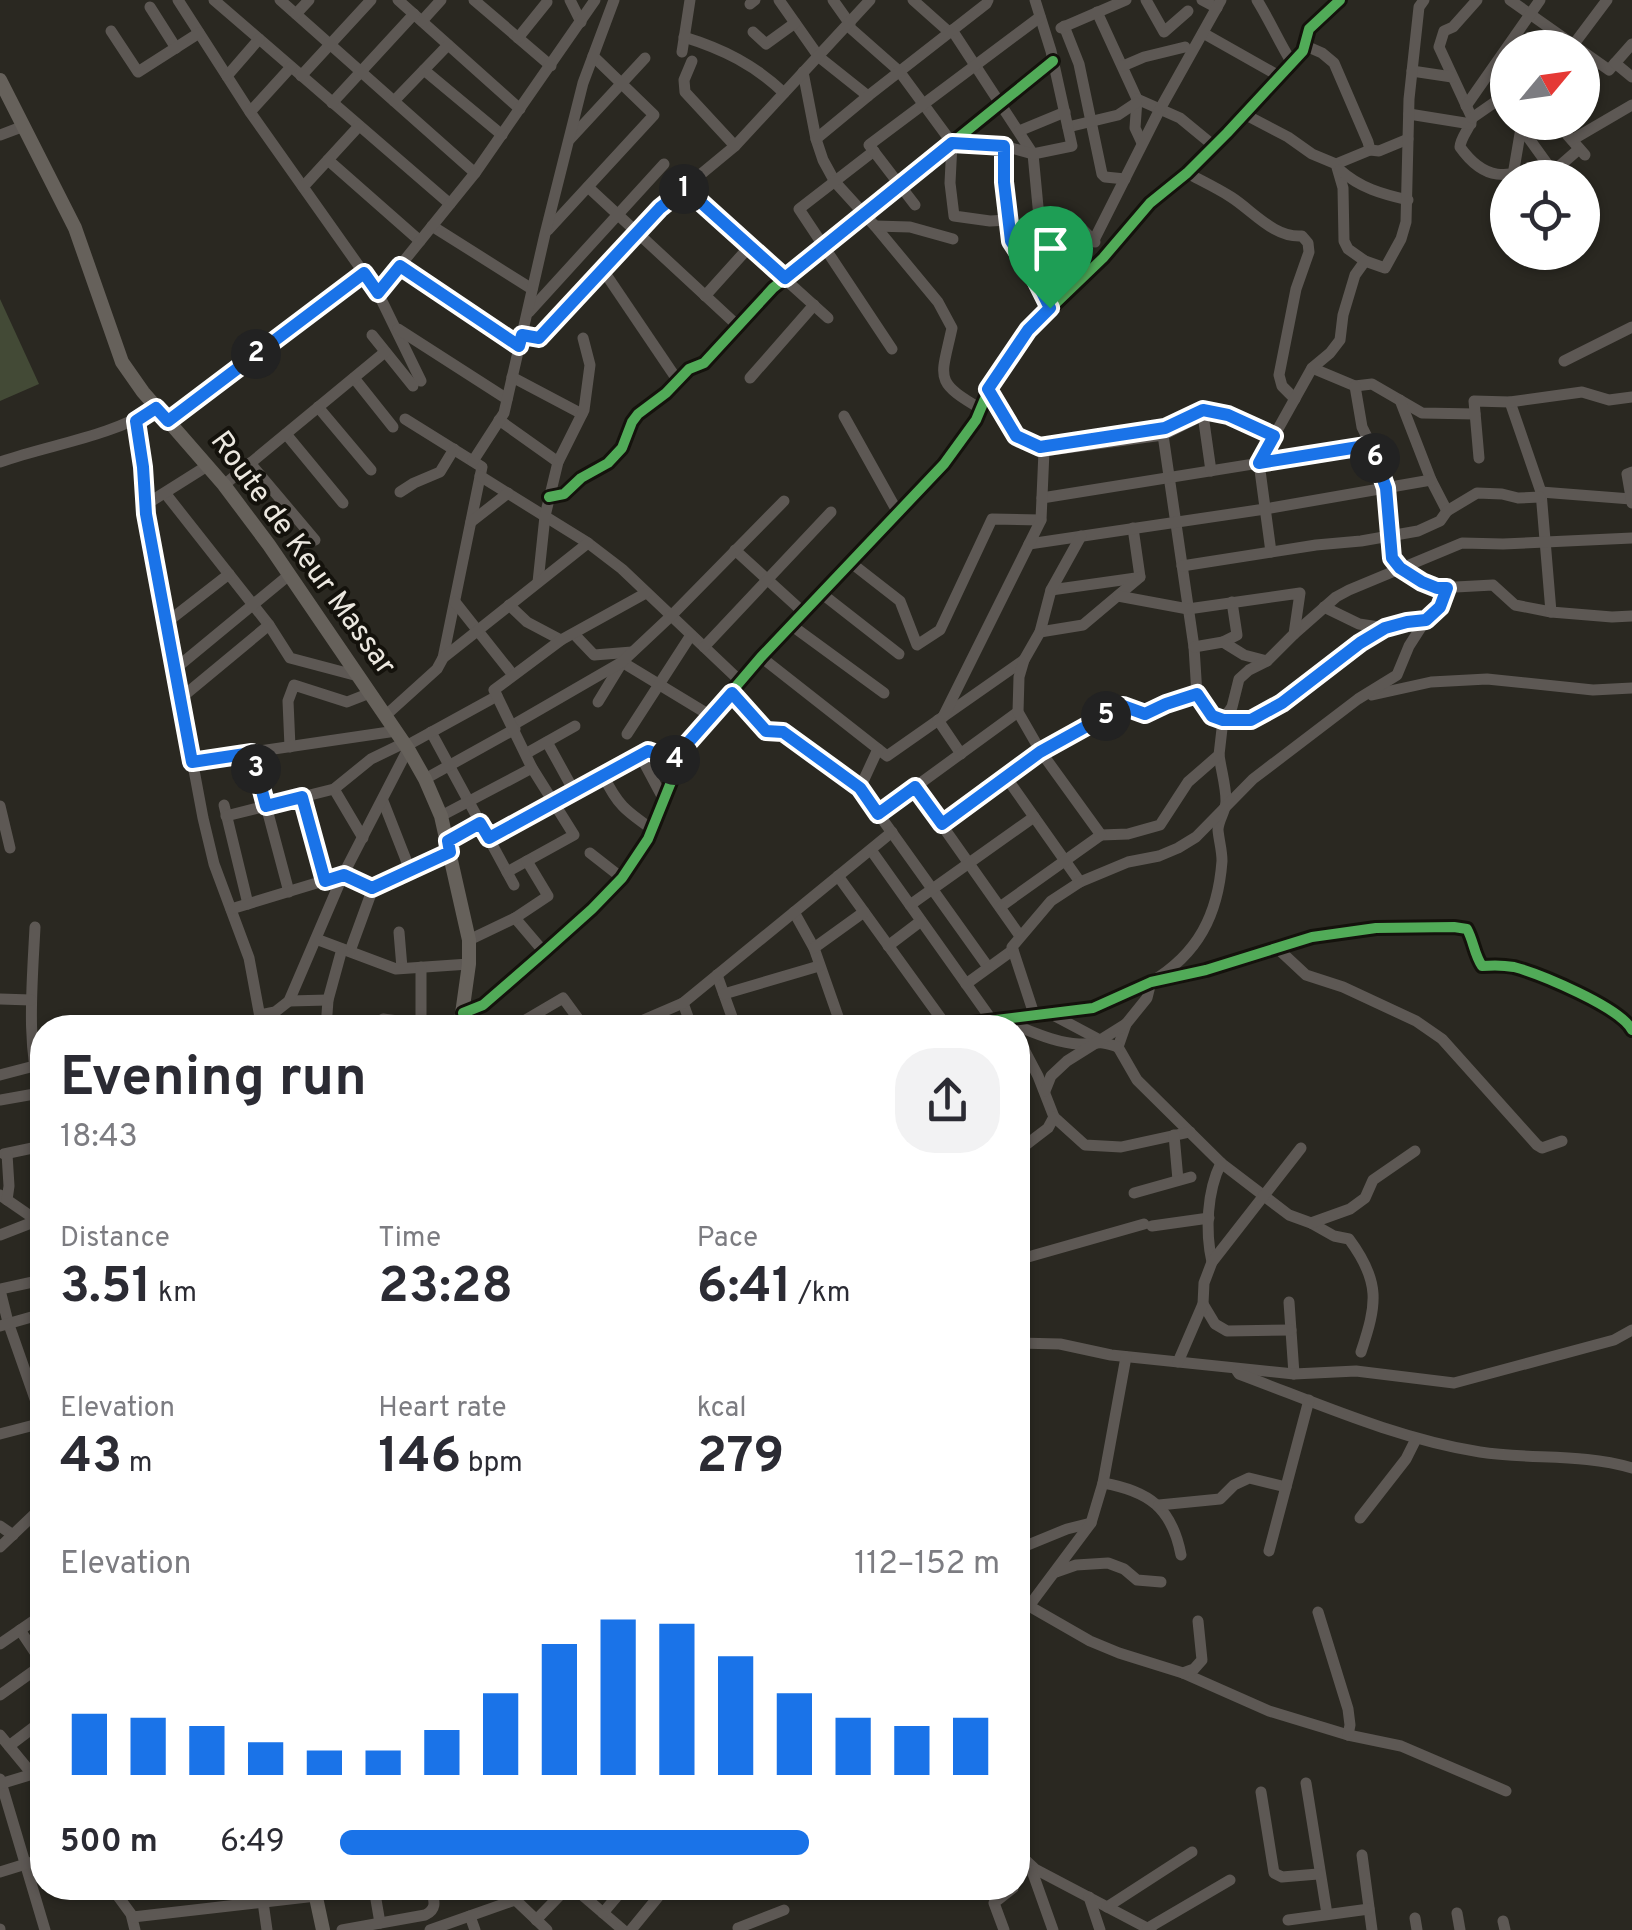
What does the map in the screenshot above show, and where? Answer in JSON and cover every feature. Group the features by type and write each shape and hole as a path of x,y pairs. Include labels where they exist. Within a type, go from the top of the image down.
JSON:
{"main road":[{"name":"Route de Keur Massar","path":"0,80 75,228 122,362 156,408 224,485 404,742 425,778 441,816 469,940 463,1015"},
{"path":"317,1900 323,1930"}],"street":[{"path":"214,0 450,204"},
{"path":"280,0 475,173"},
{"path":"296,14 309,0"},
{"path":"250,112 330,44 371,0"},
{"path":"398,0 520,109"},
{"path":"332,103 441,0"},
{"path":"474,0 550,66"},
{"path":"570,0 583,20 604,27"},
{"path":"378,293 475,173 595,0"},
{"path":"473,461 504,413 583,83 614,0"},
{"path":"690,0 684,37 685,92 735,146"},
{"path":"779,0 820,57 868,96"},
{"path":"834,0 849,25 900,71 952,143 950,183 954,216 1008,220"},
{"path":"400,266 520,340 539,338 660,208 735,146 870,0"},
{"path":"913,0 951,31 1034,154 1040,228 1075,286"},
{"path":"816,140 988,0"},
{"path":"952,143 1004,146 1034,154 1072,146 1054,60 1034,0"},
{"path":"1046,34 1099,7 1126,0"},
{"path":"1146,0 1164,32 1188,50"},
{"path":"1094,240 1188,50 1219,4 1202,0"},
{"path":"1257,0 1292,63"},
{"path":"469,1015 592,910 622,878 653,830 686,745 761,657 944,464 1028,330 1103,258 1150,203 1214,146 1292,63 1306,46 1309,29 1340,0"},
{"path":"1469,116 1439,46 1444,32 1477,0"},
{"path":"1510,0 1552,30"},
{"path":"1490,173 1466,156 1460,148 1461,140 1469,116 1540,0"},
{"path":"1587,30 1607,0"},
{"path":"181,1 250,112 378,293 418,383 372,335"},
{"path":"518,38 548,1"},
{"path":"1337,166 1344,188 1344,241 1348,249 1365,261 1385,268 1401,239 1408,200 1412,71 1422,1"},
{"path":"150,7 176,48"},
{"path":"1099,7 1136,101 1134,128 1142,144"},
{"path":"1166,30 1188,10"},
{"path":"915,205 869,145 1040,18"},
{"path":"753,32 766,44 795,23"},
{"path":"1064,26 1080,64 1102,174 1125,179"},
{"path":"111,31 138,72 199,33"},
{"path":"1203,33 1279,76"},
{"path":"684,37 714,46 745,62 784,93"},
{"path":"227,76 258,39"},
{"path":"394,101 448,44"},
{"path":"1600,64 1609,70 1632,44"},
{"path":"1306,46 1322,52 1334,63 1370,150"},
{"path":"1123,66 1144,57 1188,50"},
{"path":"545,234 654,115 593,56"},
{"path":"568,142 645,58"},
{"path":"549,497 564,494 580,478 608,463 622,448 638,414 666,394 689,369 704,362 785,278 1054,60"},
{"path":"1615,63 1632,77"},
{"path":"424,70 502,136"},
{"path":"1412,71 1452,77"},
{"path":"804,72 823,160 835,182 938,302 952,328 942,374 944,382 981,410"},
{"path":"1068,127 1118,115 1136,101"},
{"path":"1136,101 1180,118 1214,146"},
{"path":"1409,114 1469,116 1490,104"},
{"path":"1566,160 1594,125 1632,105"},
{"path":"1019,132 1064,112"},
{"path":"1244,114 1337,166 1354,182 1408,200"},
{"path":"0,135 24,126"},
{"path":"303,187 359,126"},
{"path":"1337,166 1370,150 1408,139"},
{"path":"1572,140 1579,148"},
{"path":"1004,146 1011,241 1050,308"},
{"path":"874,152 799,209 892,349"},
{"path":"328,160 420,240"},
{"path":"526,316 664,164"},
{"path":"1187,173 1229,196 1272,228 1290,237 1302,236 1308,243 1278,376 1295,398"},
{"path":"588,187 738,326"},
{"path":"685,188 828,318"},
{"path":"1011,241 1069,216 1094,240 1103,258"},
{"path":"432,226 532,289"},
{"path":"875,226 910,227 952,239"},
{"path":"705,296 750,246"},
{"path":"1271,552 1259,463 1312,368 1340,340 1355,275 1365,261"},
{"path":"604,270 678,381"},
{"path":"168,421 364,273"},
{"path":"750,378 814,305"},
{"path":"394,327 508,399"},
{"path":"1564,362 1632,327"},
{"path":"538,582 544,516 558,462 582,414 590,365 583,338"},
{"path":"224,485 386,352"},
{"path":"1312,368 1354,386 1372,384 1422,413 1475,414"},
{"path":"512,377 582,414"},
{"path":"354,378 393,427"},
{"path":"1354,386 1362,426 1386,488 1392,558 1400,568 1437,588 1493,585 1515,605 1551,612 1632,616"},
{"path":"988,389 1016,436 1040,447 1165,428 1203,410 1228,415 1274,436"},
{"path":"1479,458 1474,401 1510,402 1582,392 1608,400 1632,397"},
{"path":"1400,400 1447,510"},
{"path":"1510,402 1540,494 1551,612"},
{"path":"318,407 370,470"},
{"path":"0,462 136,421 156,408"},
{"path":"941,718 1041,520 1044,451 1163,435 1203,415 1211,471"},
{"path":"844,416 898,511"},
{"path":"404,419 482,467 444,658"},
{"path":"500,420 558,462"},
{"path":"136,421 146,514 192,762 214,864 252,968 260,1015"},
{"path":"286,434 343,503"},
{"path":"1163,435 1194,647 1197,694 1212,716 1251,720 1282,703 1385,628 1426,620"},
{"path":"1042,498 1371,445"},
{"path":"400,492 440,472 454,449"},
{"path":"250,463 314,540"},
{"path":"153,500 207,466"},
{"path":"1182,566 1418,531 1440,521 1447,510 1477,493 1518,498 1540,494 1631,503 1627,474 1632,472"},
{"path":"480,476 588,542 740,680"},
{"path":"1029,544 1432,480"},
{"path":"165,493 269,625 290,658 358,676"},
{"path":"471,522 508,493"},
{"path":"425,778 622,662 784,500"},
{"path":"704,647 831,512"},
{"path":"850,562 900,601 917,645 940,630 992,519 1041,520"},
{"path":"1133,528 1140,578"},
{"path":"1081,536 1051,590 1040,632 1024,660 1018,677 1018,712 1040,752 1101,835"},
{"path":"1030,1015 1093,1008 1168,972 1200,938 1213,914 1222,863 1218,826 1226,805 1219,755 1223,720 1232,707 1239,679 1267,661 1324,607 1349,590 1462,543 1632,538"},
{"path":"386,716 444,658 588,542"},
{"path":"735,550 803,612"},
{"path":"166,622 229,574"},
{"path":"175,669 289,575"},
{"path":"1051,590 1140,578"},
{"path":"1040,632 1083,625 1140,578"},
{"path":"1034,1014 1012,947 1051,901 1080,882 1128,862 1159,856 1196,836 1253,779 1358,699 1397,676 1409,646 1440,607 1447,588"},
{"path":"507,872 574,836 532,768 494,690 560,640 646,593"},
{"path":"820,593 899,654"},
{"path":"1118,596 1188,609 1300,593 1294,634"},
{"path":"455,602 512,675"},
{"path":"1194,647 1237,636 1232,602"},
{"path":"509,606 527,622 560,640"},
{"path":"1324,607 1360,624 1385,628"},
{"path":"180,698 269,625"},
{"path":"791,625 884,693"},
{"path":"574,634 594,655 632,652"},
{"path":"628,734 691,635"},
{"path":"1223,642 1267,661"},
{"path":"761,657 887,756 1024,660"},
{"path":"622,662 710,716"},
{"path":"598,702 622,662"},
{"path":"1358,699 1430,682 1487,679 1593,690 1632,688"},
{"path":"290,747 288,700 294,685 347,702 370,693"},
{"path":"732,693 766,731 783,732 860,788 988,967"},
{"path":"942,824 1040,752 1123,706 1145,714 1197,694"},
{"path":"248,904 225,810 266,806 334,790 371,759 497,696"},
{"path":"878,814 1018,712"},
{"path":"941,718 962,754"},
{"path":"526,753 575,726"},
{"path":"431,732 514,885"},
{"path":"192,762 290,747 404,742"},
{"path":"272,1015 289,1000 344,875 383,801 404,742"},
{"path":"547,742 574,792"},
{"path":"860,788 878,749"},
{"path":"489,838 648,751 679,762"},
{"path":"252,753 289,892"},
{"path":"640,755 664,800"},
{"path":"1000,907 1101,835 1128,834 1160,824 1188,782 1219,755"},
{"path":"441,816 532,768"},
{"path":"602,776 623,810 653,830"},
{"path":"1006,777 1080,882"},
{"path":"915,787 1020,936"},
{"path":"334,790 364,838"},
{"path":"302,797 325,881"},
{"path":"383,801 410,870"},
{"path":"0,806 10,848"},
{"path":"910,905 1034,817"},
{"path":"327,1015 328,1000 372,888 410,870 480,823"},
{"path":"654,1015 683,1002 892,832"},
{"path":"870,850 988,1015"},
{"path":"590,853 622,878"},
{"path":"469,940 515,918 548,896 527,861"},
{"path":"232,909 344,875 372,888"},
{"path":"838,876 938,1015"},
{"path":"794,912 814,948 838,1015"},
{"path":"814,948 864,912"},
{"path":"515,918 544,952"},
{"path":"888,946 922,921"},
{"path":"30,1015 35,927"},
{"path":"1150,982 1206,970 1312,937 1376,928 1454,928 1467,930 1482,966 1514,968 1544,977 1617,1012 1632,1030"},
{"path":"399,932 402,968"},
{"path":"316,939 396,969 469,964"},
{"path":"1276,947 1306,975 1343,987 1416,1021 1442,1039 1537,1145 1542,1148 1562,1141"},
{"path":"966,984 1013,950"},
{"path":"724,994 819,966"},
{"path":"420,967 422,1015"},
{"path":"717,975 731,1015"},
{"path":"1044,1091 1051,1076 1066,1061 1126,1024 1147,998 1150,982"},
{"path":"534,1015 563,998 575,1015"},
{"path":"0,999 31,1000"},
{"path":"289,1000 328,1000"},
{"path":"683,1002 688,1015"},
{"path":"1050,1013 1118,1047 1137,1080 1221,1163 1288,1215 1348,1240 1363,1261 1374,1290 1361,1352"},
{"path":"1118,1047 1126,1024"},
{"path":"1030,1031 1080,1044 1100,1040"},
{"path":"1030,1062 1054,1117 1085,1145 1121,1147 1190,1132"},
{"path":"0,1075 30,1068"},
{"path":"0,1100 30,1099"},
{"path":"1030,1142 1048,1128 1054,1117"},
{"path":"1134,1193 1184,1179 1174,1135"},
{"path":"1178,1362 1203,1304 1204,1283 1212,1262 1302,1148"},
{"path":"30,1149 4,1154 10,1186 3,1198 30,1216"},
{"path":"1311,1223 1350,1209 1365,1198 1373,1180 1415,1151"},
{"path":"1212,1262 1209,1218 1215,1176 1221,1163"},
{"path":"1030,1256 1148,1225 1209,1218"},
{"path":"0,1235 30,1225"},
{"path":"30,1283 0,1290 4,1324 30,1390"},
{"path":"1290,1302 1294,1374"},
{"path":"1203,1304 1215,1324 1227,1331 1291,1330"},
{"path":"4,1324 30,1317"},
{"path":"1030,1343 1294,1374 1356,1371 1454,1383 1614,1340 1632,1330"},
{"path":"1030,1596 1056,1572 1091,1524 1103,1483 1126,1357"},
{"path":"1234,1367 1239,1374 1416,1439 1480,1452 1574,1457 1632,1468"},
{"path":"1269,1551 1310,1400"},
{"path":"0,1434 30,1425"},
{"path":"1360,1518 1406,1460 1416,1439"},
{"path":"1158,1505 1220,1499 1234,1485 1249,1478 1286,1487"},
{"path":"1103,1483 1132,1488 1158,1505 1178,1539 1181,1555"},
{"path":"0,1546 30,1521"},
{"path":"1030,1544 1091,1524"},
{"path":"0,1526 13,1534"},
{"path":"1056,1572 1076,1565 1108,1563 1137,1580 1161,1582"},
{"path":"1030,1607 1119,1654 1183,1673 1269,1711 1401,1746 1506,1792"},
{"path":"1318,1612 1348,1709 1348,1735"},
{"path":"1183,1673 1202,1660 1198,1621"},
{"path":"0,1644 30,1623"},
{"path":"20,1630 30,1645"},
{"path":"0,1695 30,1673"},
{"path":"30,1727 4,1741 30,1763"},
{"path":"30,1773 0,1782 6,1822 30,1880"},
{"path":"1306,1783 1326,1914"},
{"path":"1261,1792 1274,1873 1282,1878 1318,1874"},
{"path":"1107,1907 1192,1852"},
{"path":"1362,1855 1372,1930"},
{"path":"0,1872 30,1863"},
{"path":"1030,1866 1149,1929 1230,1880"},
{"path":"1030,1873 1034,1870"},
{"path":"1034,1870 1049,1929"},
{"path":"1089,1897 1100,1930"},
{"path":"36,1900 45,1930"},
{"path":"119,1900 134,1924 273,1900"},
{"path":"376,1900 380,1923"},
{"path":"342,1930 424,1916 432,1912 434,1900"},
{"path":"424,1916 430,1930 515,1900 546,1930"},
{"path":"536,1920 558,1900"},
{"path":"586,1900 623,1930"},
{"path":"603,1913 614,1900"},
{"path":"631,1930 655,1900"},
{"path":"998,1900 994,1903 1004,1930"},
{"path":"263,1902 267,1930"},
{"path":"1288,1920 1370,1909"},
{"path":"739,1930 784,1910"},
{"path":"1457,1913 1460,1930"},
{"path":"470,1916 474,1930"}],"green space":[{"path":"0,299 39,384 0,401"}],"cycle path":[{"path":"463,1013 483,1005 622,878 648,839 686,745 761,657 944,464 976,420 989,389 1028,330 1103,258 1150,203 1227,133 1303,51 1309,29 1340,0"},
{"path":"549,497 564,494 581,478 608,463 622,448 638,414 689,369 704,363 773,288 1053,61"},
{"path":"1030,1016 1093,1008 1151,982 1206,970 1312,937 1376,928 1454,927 1467,929 1482,966 1514,967 1560,984 1612,1011 1632,1030"}],"route":[{"path":"952,143 1004,146 1011,241 1050,308 1028,330 988,389 1016,436 1040,447 1165,428 1203,410 1228,415 1274,436 1259,463 1371,445 1386,488 1392,558 1422,582 1447,588 1440,607 1426,620 1385,628 1310,684 1251,720 1212,716 1197,694 1145,714 1123,706 1040,752 942,824 915,787 878,814 860,788 783,732 766,731 732,693 686,745 679,762 648,751 489,838 480,823 448,841 450,852 372,888 344,875 325,881 302,797 266,806 252,753 192,762 146,514 136,421 156,408 168,421 364,273 378,293 400,266 519,346 522,335 539,338 660,208 685,188 785,278 952,143"}]}
